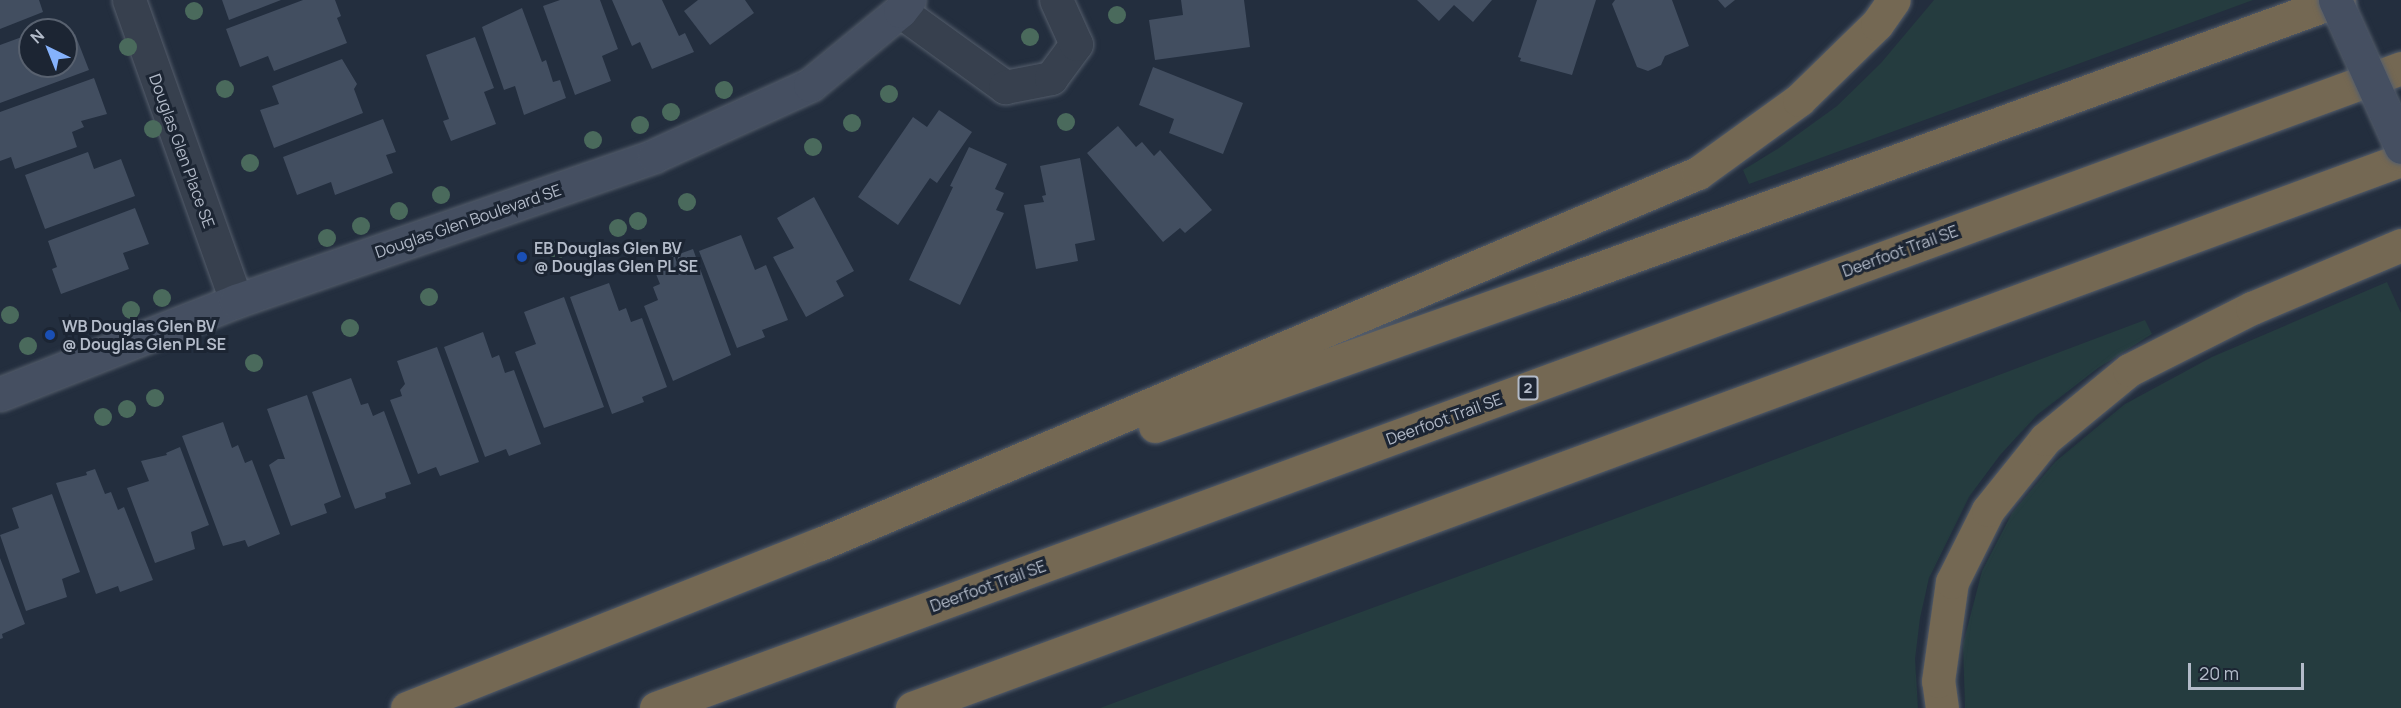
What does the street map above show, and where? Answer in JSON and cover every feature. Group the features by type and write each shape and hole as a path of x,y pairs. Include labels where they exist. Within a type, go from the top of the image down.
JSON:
{"highway":[{"path":"407,708 820,544 1698,173 1799,100 1876,24 1894,0"},
{"path":"820,544 1551,286 2337,0"},
{"name":"Deerfoot Trail SE","path":"656,708 2401,68"},
{"path":"912,708 2401,160"},
{"path":"1941,708 1938,681 1952,582 1988,510 2045,439 2128,370 2252,308 2401,245"}],"street":[{"name":"Douglas Glen Place SE","path":"129,0 236,301"},
{"path":"904,6 1005,87 1051,78 1076,44 1056,0"},
{"path":"2337,0 2401,147"},
{"name":"Douglas Glen Boulevard SE","path":"0,394 236,301 654,156 810,85 904,6"}],"green space":[{"path":"1934,0 2253,0 1749,184 1743,170 1779,148 1837,106 1881,63"},
{"path":"2387,282 2401,313 2401,708 1965,708 1963,644 1982,571 2012,513 2055,462 2125,404 2212,357"},
{"path":"2145,320 2152,334 2098,368 2037,415 2000,455 1969,497 1929,578 1920,618 1915,659 1918,708 1100,708 1704,486"}],"building":[{"path":"0,0 39,0 43,12 28,18 18,18 18,22 0,29"},
{"path":"222,0 281,0 229,20"},
{"path":"303,0 335,0 341,16 337,18 347,43 274,71 268,56 240,67 226,29"},
{"path":"560,0 600,0 618,49 602,56 611,81 575,95 543,6"},
{"path":"612,0 662,0 679,36 685,33 694,52 652,69 640,42 632,46"},
{"path":"698,0 745,0 754,13 710,45 684,11"},
{"path":"1181,0 1244,0 1250,47 1155,60 1149,20 1183,15"},
{"path":"1417,0 1492,0 1473,22 1454,5 1439,21"},
{"path":"1537,0 1596,0 1572,75 1520,61 1521,58 1518,57"},
{"path":"1615,0 1672,0 1689,46 1665,56 1661,65 1648,71 1637,67 1612,4"},
{"path":"1718,0 1735,0 1725,8"},
{"path":"522,8 542,62 546,60 553,82 560,80 566,98 524,115 515,86 504,90 482,27"},
{"path":"475,37 494,88 484,92 496,124 451,141 443,121 449,119 426,55"},
{"path":"18,38 18,78 67,78 0,103 0,45"},
{"path":"78,42 89,70 78,74"},
{"path":"342,59 357,84 354,89 363,113 274,148 260,110 279,104 272,86"},
{"path":"1153,67 1243,103 1223,154 1169,133 1174,119 1139,105"},
{"path":"94,78 107,114 81,121 84,127 72,132 77,147 15,169 11,157 0,161 0,112"},
{"path":"939,110 972,132 937,183 930,178 898,225 858,197 913,117 927,127"},
{"path":"383,119 396,152 386,155 393,173 335,195 331,182 297,195 283,157"},
{"path":"1118,126 1136,147 1142,142 1154,156 1160,150 1212,210 1185,233 1180,228 1163,242 1087,153"},
{"path":"969,147 1007,164 995,189 1004,193 996,210 1004,213 960,305 909,280 953,187 950,186"},
{"path":"88,152 94,169 121,159 135,196 45,229 25,175"},
{"path":"1080,158 1095,240 1075,244 1078,261 1036,269 1024,205 1044,202 1042,196 1046,195 1040,166"},
{"path":"814,197 854,271 836,281 844,296 806,317 773,257 794,248 777,218"},
{"path":"135,208 149,244 123,253 129,269 61,294 52,269 57,267 48,241"},
{"path":"741,235 755,270 766,265 788,320 762,330 765,337 737,348 699,251"},
{"path":"693,249 731,355 673,381 644,306 658,300 653,287 660,284 652,264"},
{"path":"609,283 619,311 626,308 631,322 642,318 667,387 642,397 644,402 612,414 570,297"},
{"path":"564,297 604,407 544,428 515,352 536,344 524,312"},
{"path":"483,332 492,358 499,355 505,373 514,370 541,444 509,456 506,449 485,457 444,347"},
{"path":"437,347 479,462 440,476 436,467 418,474 390,400 402,396 400,390 405,384 397,361"},
{"path":"351,378 361,405 368,403 373,416 384,411 411,484 385,493 386,498 355,509 312,392"},
{"path":"307,395 341,497 324,504 327,513 291,526 269,465 278,459 285,459 267,409"},
{"path":"223,422 232,448 238,445 245,463 252,460 280,534 248,547 245,540 223,546 182,436"},
{"path":"180,447 209,525 191,532 195,549 155,563 127,488 149,481 141,461 167,455 166,453"},
{"path":"95,469 105,494 111,492 118,510 124,507 153,580 120,592 118,586 96,594 56,483 87,475 86,472"},
{"path":"52,494 80,572 62,579 67,597 26,611 0,535 19,528 12,508"},
{"path":"0,558 25,624 2,634 3,638 0,639"}],"place":[{"name":"EB Douglas Glen BV @ Douglas Glen PL SE","path":"522,257"},
{"name":"WB Douglas Glen BV @ Douglas Glen PL SE","path":"50,335"}]}
